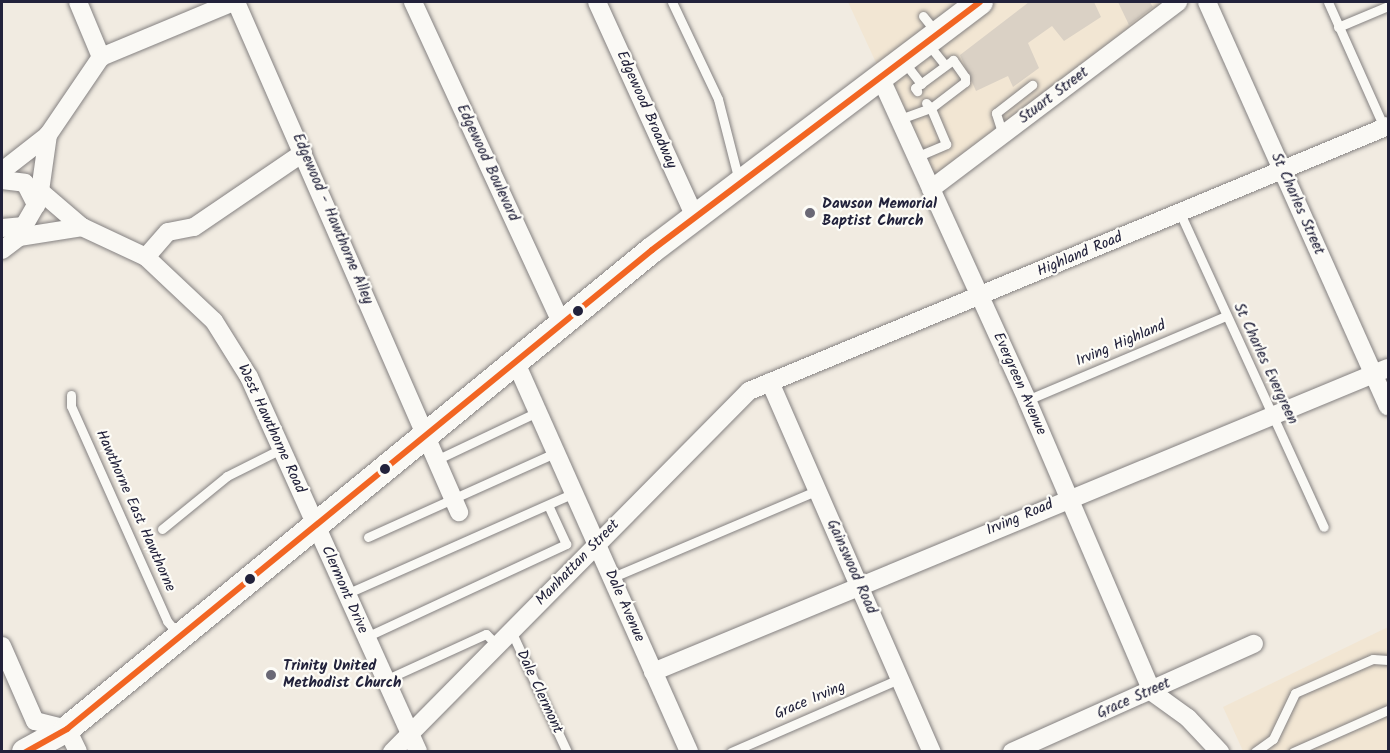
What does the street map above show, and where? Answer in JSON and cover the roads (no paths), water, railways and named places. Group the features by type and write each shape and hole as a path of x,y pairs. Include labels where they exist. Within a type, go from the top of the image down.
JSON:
{"main road":[{"path":"25,752 73,740 179,636 315,526 431,449 516,363 562,324 695,217 904,62 930,31 969,5"}],"street":[{"path":"78,2 101,57"},
{"path":"2,171 48,135 101,57 234,2"},
{"name":"Edgewood - Hawthorne Alley","path":"234,2 303,153 431,449"},
{"name":"Edgewood Boulevard","path":"413,2 562,324"},
{"name":"Edgewood Broadway","path":"597,2 695,217"},
{"name":"Stuart Street","path":"931,189 1178,2"},
{"name":"St Charles Street","path":"1207,2 1282,170 1381,371 1389,406"},
{"name":"Evergreen Avenue","path":"881,79 1027,399 1152,692"},
{"name":"Highland Road","path":"770,382 981,298 1282,170 1387,130"},
{"path":"2,250 12,231 34,213 48,135"},
{"path":"146,257 168,232 194,227 303,153"},
{"name":"West Hawthorne Road","path":"2,180 17,179 82,227 146,257 214,321 249,377 315,526"},
{"path":"12,231 82,227"},
{"name":"Dale Avenue","path":"516,363 594,544 613,577 689,752"},
{"name":"Irving Road","path":"653,672 1068,498 1381,371"},
{"name":"Gainswood Road","path":"770,382 932,752"},
{"name":"Manhattan Street","path":"392,752 512,633 594,544 749,391 770,382"},
{"path":"431,449 456,505"},
{"name":"Clermont Drive","path":"315,526 418,752"},
{"name":"Grace Street","path":"1012,752 1152,692 1254,644"},
{"path":"2,646 36,721 73,740"},
{"path":"1152,692 1188,718 1220,752"}],"lane":[{"path":"672,2 718,99 739,184"},
{"path":"1328,2 1387,130"},
{"path":"1338,27 1389,6"},
{"path":"930,31 941,70"},
{"path":"900,119 965,82 965,77 953,60 919,87 904,62"},
{"path":"1003,135 996,114 1032,85"},
{"path":"916,157 946,144 928,105"},
{"name":"St Charles Evergreen","path":"1180,213 1324,527"},
{"name":"Irving Highland","path":"1027,399 1226,316"},
{"name":"Hawthorne East Hawthorne","path":"71,395 71,406 167,621 179,636"},
{"path":"431,449 537,412"},
{"path":"162,529 226,476 281,449"},
{"path":"368,537 456,505 555,453"},
{"path":"613,577 818,490"},
{"path":"346,594 572,494"},
{"path":"366,638 566,544 548,505"},
{"name":"Dale Clermont","path":"512,633 567,752"},
{"path":"385,680 486,634 498,646"},
{"path":"1255,752 1273,739 1294,693 1373,659 1389,660"},
{"name":"Grace Irving","path":"731,752 901,678"},
{"path":"1293,752 1389,710"}],"place":[{"name":"Dawson Memorial Baptist Church","path":"810,213"},
{"name":"Trinity United Methodist Church","path":"271,675"}]}
